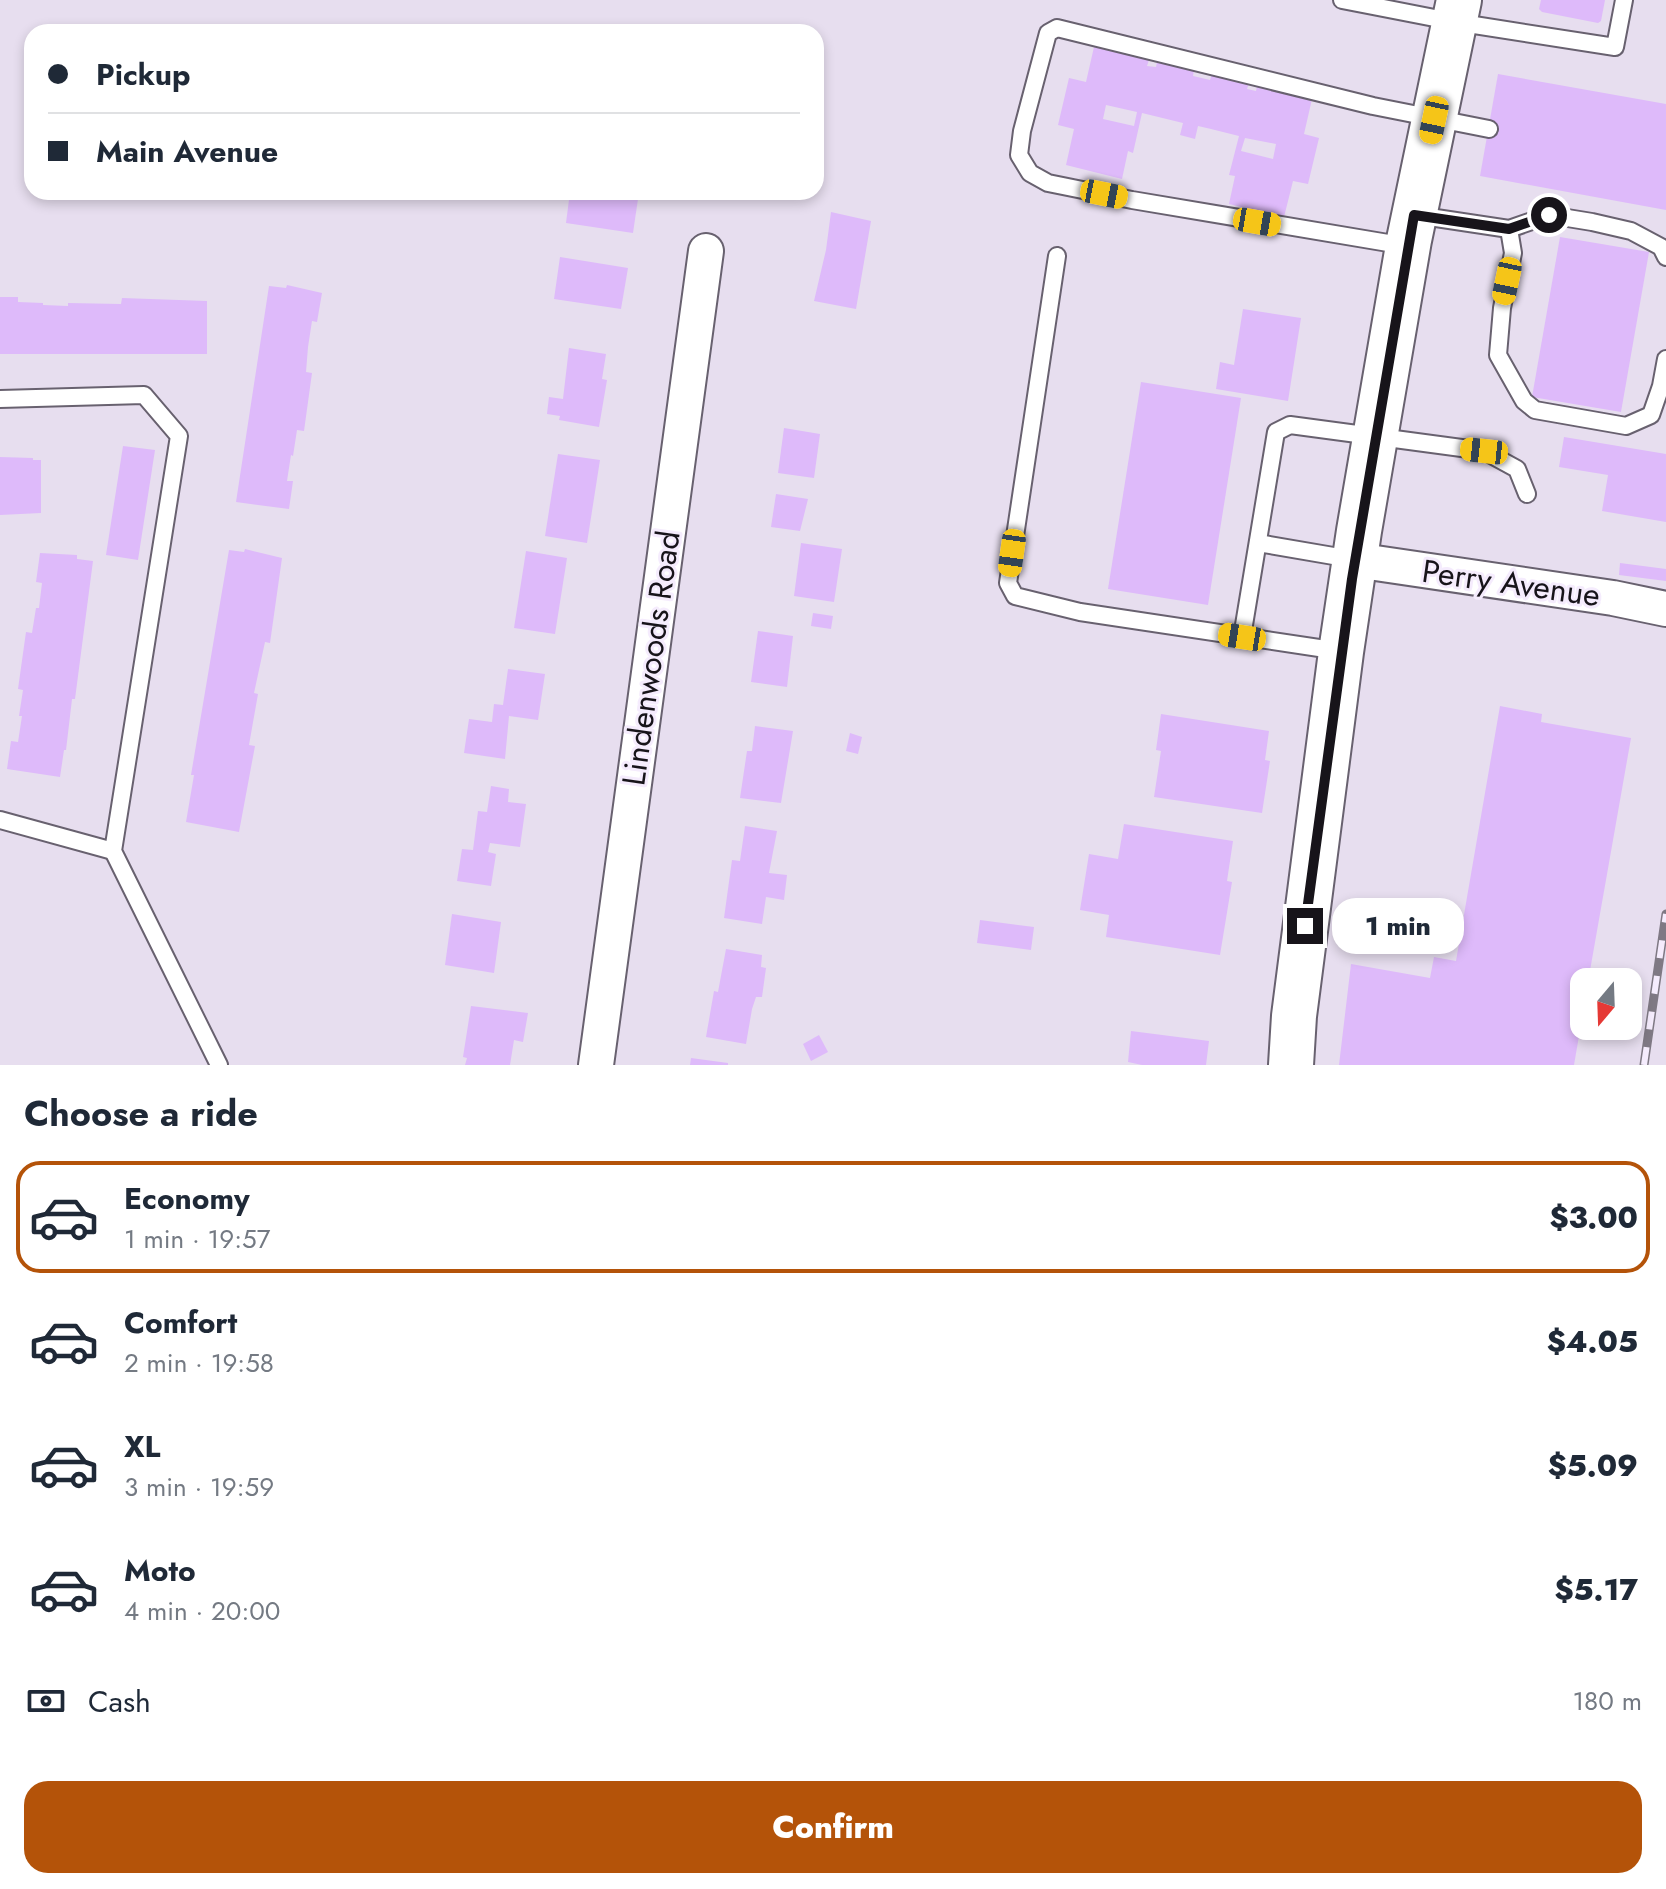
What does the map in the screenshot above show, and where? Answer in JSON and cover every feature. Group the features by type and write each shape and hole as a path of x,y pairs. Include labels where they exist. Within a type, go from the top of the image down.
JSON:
{"main road":[{"path":"1291,1065 1294,1016 1355,560 1411,230 1457,11"}],"street":[{"name":"Lindenwoods Road","path":"596,1065 706,251"},
{"name":"Perry Avenue","path":"1355,560 1613,598 1666,609"}],"lane":[{"path":"1342,0 1457,11 1615,47 1624,0"},
{"path":"1489,129 1434,120 1057,28 1048,33 1022,131 1019,155 1030,173 1048,183 1179,208 1411,230 1509,229 1549,215 1631,231 1661,247 1666,257"},
{"path":"1509,229 1513,253 1502,308 1498,355 1524,401 1535,410 1626,426 1651,415 1666,359"},
{"path":"1057,256 1008,583 1015,596 1031,602 1341,652"},
{"path":"0,399 144,395 179,436 113,851 219,1065"},
{"path":"1242,637 1276,432 1290,425 1484,451 1517,469 1527,494"},
{"path":"1258,543 1355,560"},
{"path":"0,820 113,851"}],"building":[{"path":"1541,0 1605,0 1598,23 1542,12 1539,9"},
{"path":"1094,47 1149,60 1147,66 1156,67 1157,62 1194,70 1193,76 1210,80 1212,74 1249,83 1247,89 1256,91 1257,86 1312,99 1304,134 1319,138 1308,184 1293,181 1284,217 1229,204 1235,176 1229,175 1239,136 1198,126 1195,139 1180,135 1183,123 1142,113 1133,153 1128,151 1122,179 1066,165 1074,129 1058,125 1069,78 1086,82","holes":["1106,105 1137,112 1134,126 1103,119","1245,138 1276,144 1273,159 1241,151"]},
{"path":"1498,74 1666,104 1666,210 1480,176"},
{"path":"569,200 638,200 633,233 566,223"},
{"path":"831,212 871,221 856,309 814,301"},
{"path":"1560,237 1649,252 1621,412 1532,397"},
{"path":"560,257 628,268 621,309 554,299"},
{"path":"287,285 322,293 317,322 312,321 308,347 306,372 312,373 304,431 297,430 287,481 293,481 289,509 236,502 269,286 286,288"},
{"path":"0,297 18,297 18,302 68,306 68,303 121,304 122,298 207,301 207,354 0,354"},
{"path":"1243,309 1301,318 1288,401 1216,389 1220,362 1234,365"},
{"path":"569,348 606,354 602,379 607,380 599,427 559,420 560,416 547,414 549,397 563,399"},
{"path":"1141,382 1241,398 1208,605 1108,589"},
{"path":"784,428 820,434 814,478 778,473"},
{"path":"1564,437 1666,454 1666,522 1602,511 1608,475 1559,467"},
{"path":"123,446 155,450 138,560 106,555"},
{"path":"558,454 600,460 587,543 545,536"},
{"path":"0,457 41,460 41,513 0,515"},
{"path":"776,494 808,499 800,531 771,527"},
{"path":"801,543 842,549 834,602 794,596"},
{"path":"245,549 282,558 270,643 265,642 254,693 258,694 249,745 255,746 239,832 186,822 194,775 191,775 229,550 244,552"},
{"path":"526,551 567,558 555,634 514,628"},
{"path":"40,553 77,555 77,559 93,561 75,699 72,699 60,777 7,769 11,741 18,742 22,716 19,716 23,690 18,689 26,632 32,633 36,608 39,608 42,583 36,582"},
{"path":"1620,563 1666,569 1666,581 1619,575"},
{"path":"813,613 833,616 831,629 811,626"},
{"path":"758,631 793,636 787,687 751,682"},
{"path":"508,669 545,674 538,720 509,716 505,759 464,753 469,719 492,722 494,704 503,705"},
{"path":"1500,706 1542,714 1541,722 1631,738 1590,968 1570,968 1570,1040 1578,1040 1574,1065 1339,1065 1351,964 1430,978 1434,957 1456,961"},
{"path":"1161,714 1269,731 1265,760 1270,761 1262,813 1154,797 1161,751 1156,750"},
{"path":"755,726 793,731 781,803 740,798 747,751 752,751"},
{"path":"850,733 862,737 858,754 846,751"},
{"path":"491,786 509,789 508,802 526,804 520,847 490,843 488,852 496,854 491,886 457,881 462,849 473,850 478,811 487,812"},
{"path":"1124,824 1233,841 1227,881 1232,882 1220,955 1106,937 1109,915 1080,910 1089,854 1118,859"},
{"path":"745,826 777,831 769,873 787,875 784,900 766,897 762,924 724,918 732,860 740,861"},
{"path":"452,914 501,922 494,973 445,965"},
{"path":"980,920 1034,927 1031,950 977,943"},
{"path":"726,949 762,955 761,967 766,968 762,997 756,997 746,1044 706,1037"},
{"path":"471,1006 528,1013 523,1042 514,1040 510,1065 465,1065 467,1058 463,1057"},
{"path":"1131,1031 1209,1041 1206,1065 1142,1065 1128,1062"},
{"path":"819,1035 828,1052 811,1061 803,1044"},
{"path":"691,1058 728,1063 728,1065 690,1065"}],"railway":[{"path":"1644,1065 1666,914"}],"route":[{"path":"1305,926 1352,579 1414,215 1509,229 1549,215"}]}
